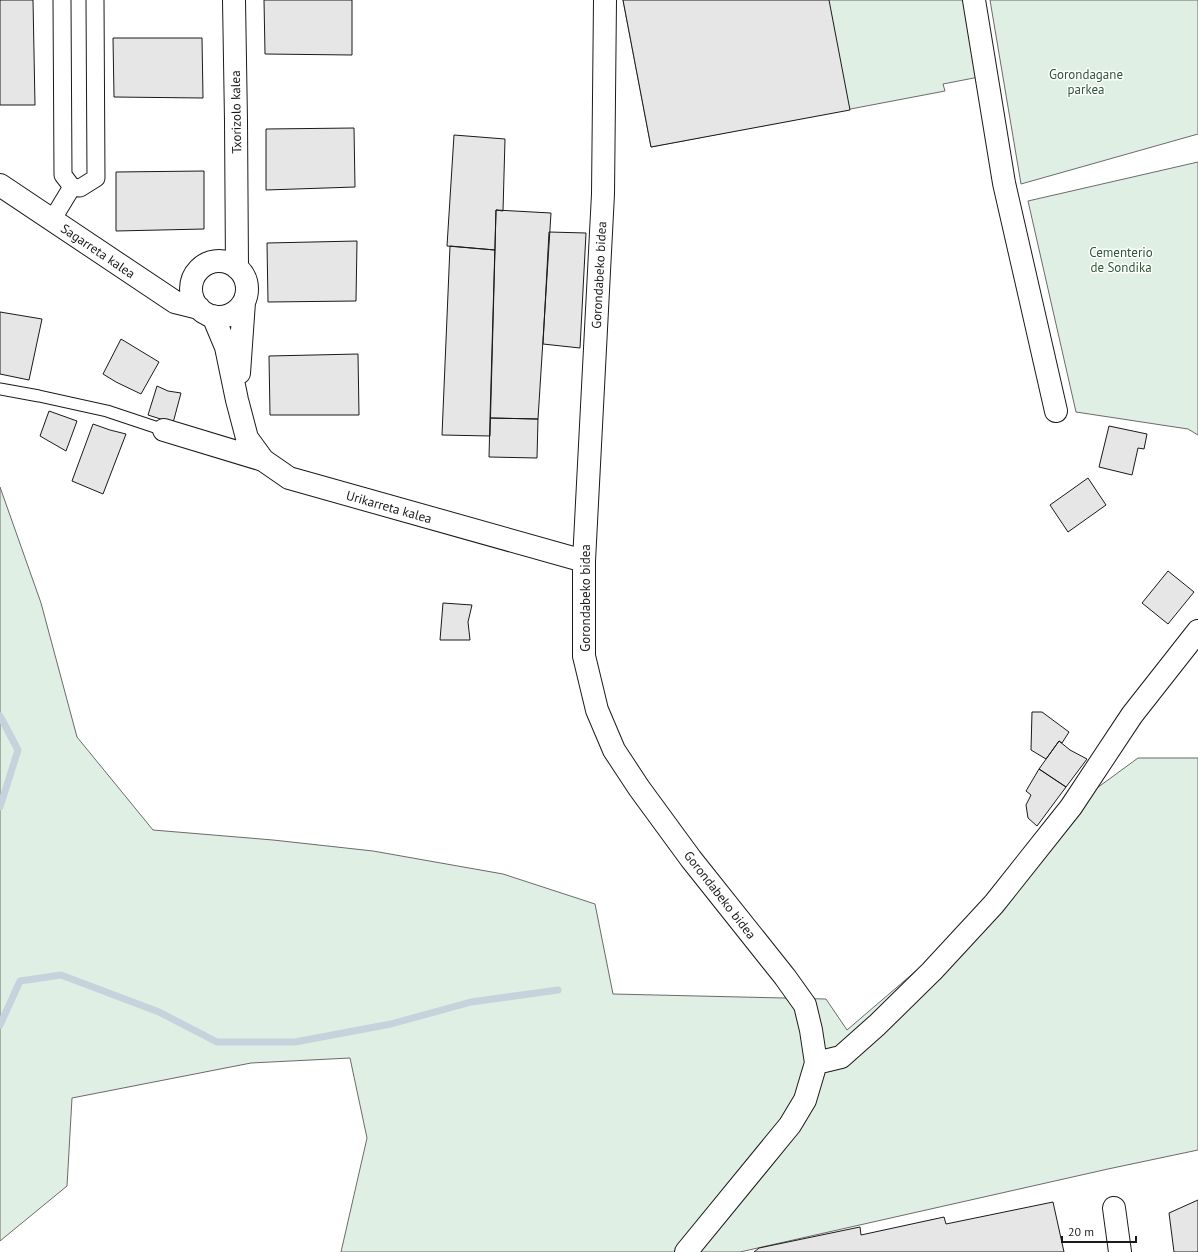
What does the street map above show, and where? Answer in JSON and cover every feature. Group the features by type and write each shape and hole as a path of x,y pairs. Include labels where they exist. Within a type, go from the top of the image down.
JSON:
{"street":[{"path":"62,0 63,175 72,187 80,188 96,178 94,0"},
{"name":"Txorizolo kalea","path":"229,265 237,224 234,0"},
{"name":"Gorondabeko bidea","path":"605,0 603,194 584,561 584,656 597,710 614,750 639,788 691,859 785,977 805,1005 816,1062 805,1100 790,1125 686,1252"},
{"path":"974,0 1004,183 1056,411"},
{"name":"Sagarreta kalea","path":"0,186 175,302 206,312"},
{"path":"52,220 72,187"},
{"path":"211,262 229,265 243,275 247,293 244,302 238,309 231,314 222,317 206,312 193,300 191,291 192,282 196,273 202,267 211,262"},
{"name":"Urikarreta kalea","path":"237,400 244,302"},
{"name":"Urikarreta kalea","path":"206,312 226,347 247,438 263,460 288,478 584,561"},
{"path":"164,430 263,460"},
{"path":"816,1062 841,1057 877,1025 932,971 994,904 1071,807 1132,715 1198,631"},
{"path":"1114,1208 1120,1252"}],"lane":[{"path":"0,389 107,411 164,430"}],"green space":[{"path":"623,0 963,0 979,77 943,84 945,91 651,147"},
{"name":"Gorondagane parkea","path":"990,0 1198,0 1198,134 1021,184"},
{"name":"Cementerio de Sondika","path":"1198,162 1198,435 1188,429 1076,412 1028,201"},
{"path":"0,487 41,603 77,737 153,830 273,840 373,851 503,874 595,904 613,994 826,999 847,1030 994,904 1071,807 1138,758 1198,758 1198,1150 740,1252 341,1252 367,1138 350,1058 251,1063 72,1098 67,1186 0,1241"}],"building":[{"path":"0,0 33,0 35,105 0,105"},
{"path":"264,0 352,0 352,55 265,54"},
{"path":"623,0 829,0 850,110 651,147"},
{"path":"113,38 202,38 203,98 114,97"},
{"path":"354,128 355,187 266,190 266,129"},
{"path":"454,135 505,139 503,211 496,210 495,250 447,246"},
{"path":"204,171 204,229 116,231 116,172"},
{"path":"496,210 551,213 538,419 490,418"},
{"path":"549,232 586,233 580,348 543,344"},
{"path":"357,241 356,301 268,302 267,243"},
{"path":"450,246 495,250 490,436 442,435"},
{"path":"0,312 42,319 29,380 0,374"},
{"path":"121,339 159,362 141,394 103,374"},
{"path":"358,354 359,415 270,415 269,356"},
{"path":"157,386 168,391 181,393 173,423 148,415"},
{"path":"49,411 77,421 66,451 40,436"},
{"path":"490,418 538,419 537,458 489,457"},
{"path":"93,424 126,434 103,494 72,481"},
{"path":"1109,426 1147,434 1144,449 1138,448 1132,475 1099,467"},
{"path":"1088,478 1106,505 1068,532 1050,505"},
{"path":"1168,571 1194,592 1168,624 1142,603"},
{"path":"443,603 472,605 468,622 470,640 440,640"},
{"path":"1032,712 1042,712 1069,732 1062,743 1059,741 1046,759 1031,750"},
{"path":"1059,741 1070,750 1087,759 1066,787 1039,769"},
{"path":"1039,769 1066,787 1037,826 1028,818 1026,805 1031,795 1026,791"},
{"path":"1198,1200 1198,1252 1174,1252 1169,1213"},
{"path":"1053,1202 1064,1252 754,1252 759,1248 860,1227 861,1235 944,1217 946,1224"}],"waterway":[{"path":"0,716 18,750 0,807"},
{"path":"0,1025 20,981 61,975 159,1012 217,1042 295,1042 391,1024 471,1002 558,990"}]}
